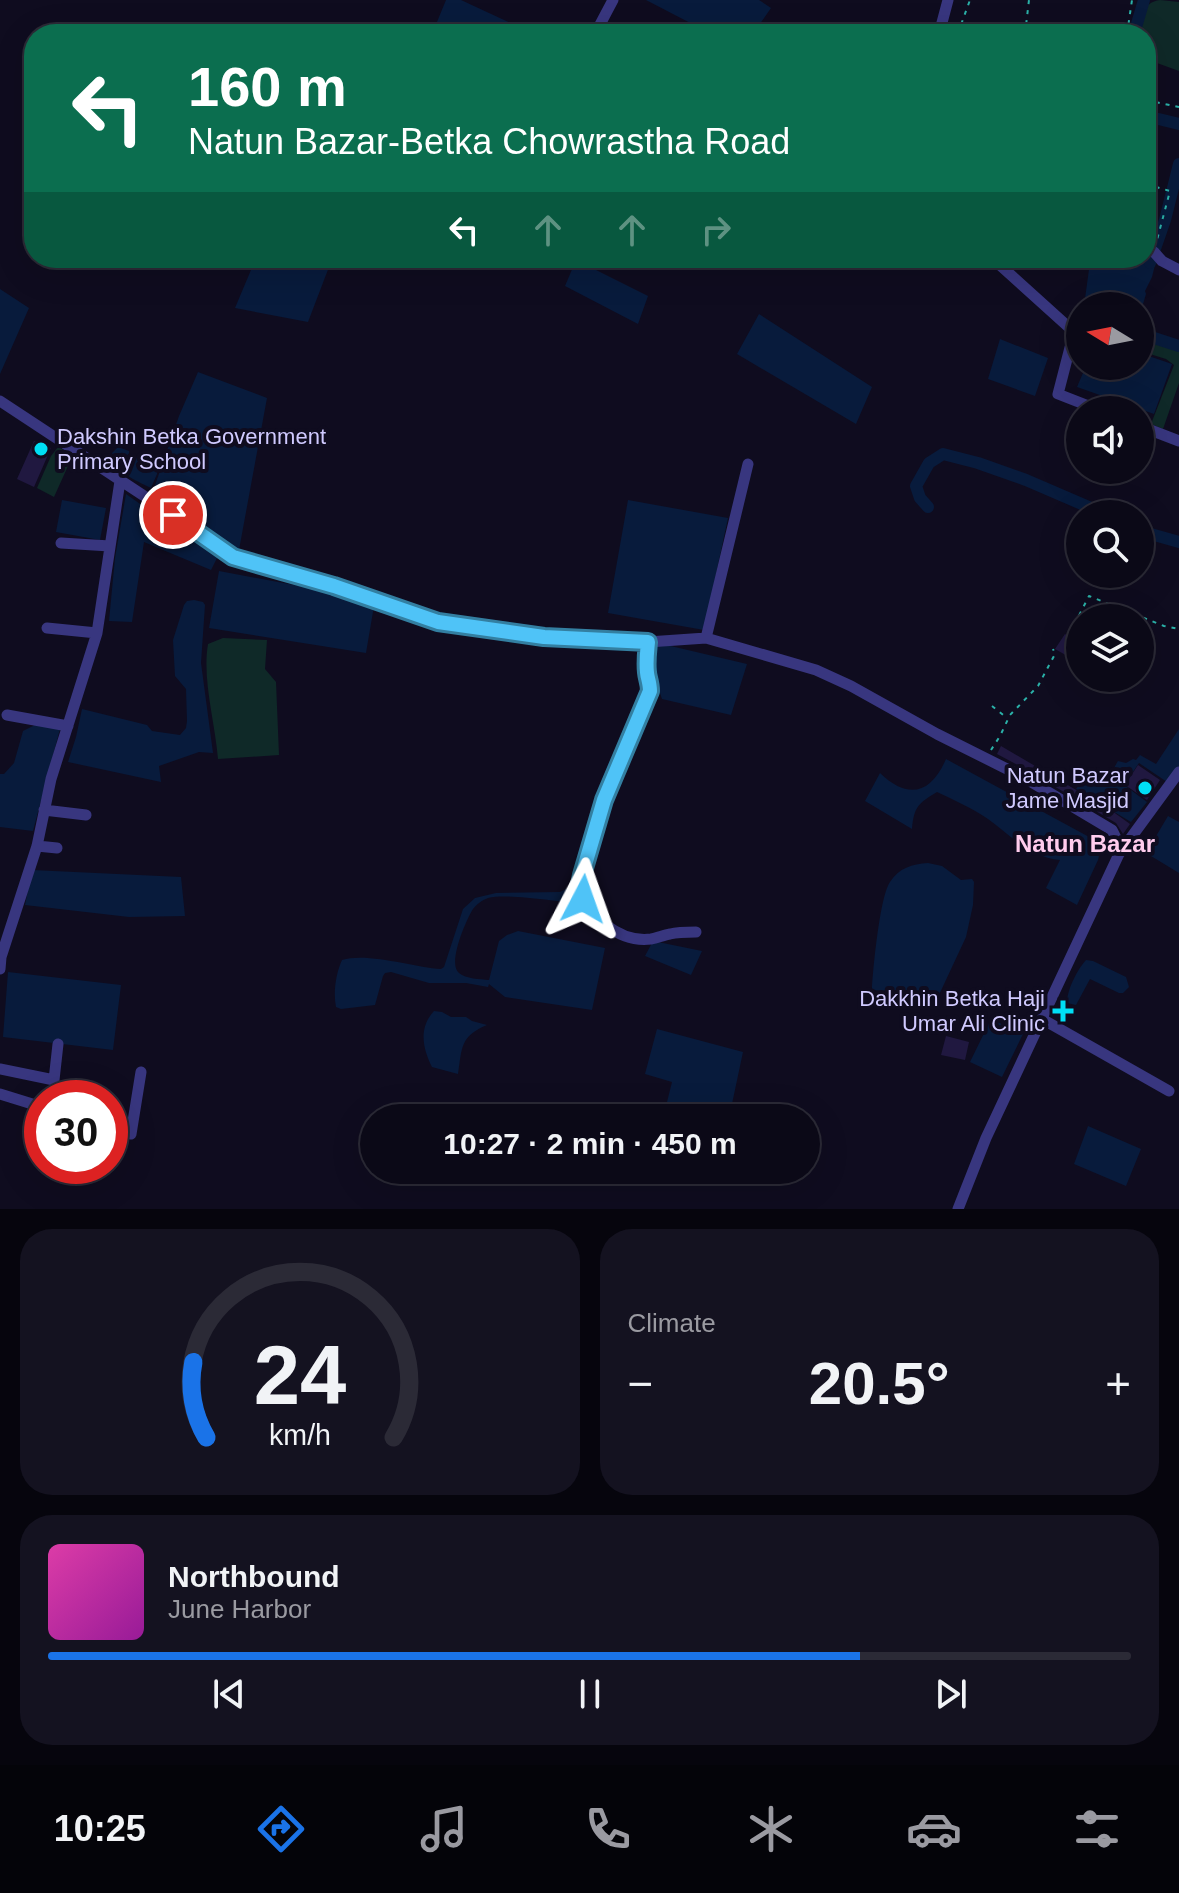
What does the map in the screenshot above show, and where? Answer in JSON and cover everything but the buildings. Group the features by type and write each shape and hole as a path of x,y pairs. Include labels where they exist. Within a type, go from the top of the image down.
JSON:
{"street":[{"path":"600,24 613,0"},
{"path":"942,24 948,0"},
{"path":"1158,256 1179,270"},
{"path":"1003,268 1074,332 1058,394 1066,397"},
{"path":"0,401 233,557 334,586 438,622 544,637 648,642 706,638 816,670 985,756 1112,830 1119,844 1119,854"},
{"path":"1154,431 1179,441"},
{"path":"706,638 748,464"},
{"path":"0,969 1,957 37,846 51,779 97,633 120,481"},
{"path":"61,543 110,546"},
{"path":"47,628 97,633"},
{"path":"648,642 646,657 650,691 604,800 580,885 583,899 592,913 609,927 632,938 651,939 673,933 696,932"},
{"path":"7,715 68,726"},
{"path":"958,1209 986,1138 1119,854 1179,772"},
{"path":"44,810 86,815"},
{"path":"37,846 57,848"},
{"path":"1042,1019 1169,1091"},
{"path":"0,1069 54,1080 58,1044"},
{"path":"128,1133 131,1134 141,1072"},
{"path":"0,1094 24,1101"}],"path":[{"path":"962,24 970,0"},
{"path":"1026,24 1029,0"},
{"path":"1128,24 1132,0"},
{"path":"1156,102 1179,107"},
{"path":"1156,187 1170,191 1158,256"},
{"path":"1085,604 1089,596 1109,604"},
{"path":"1154,622 1179,629"},
{"path":"985,756 994,747 1008,719 1043,679 1055,654 1053,649"},
{"path":"992,706 1008,719"}],"green space":[{"path":"1154,1 1179,2 1179,71 1156,63 1156,24 1138,24 1146,8"},
{"path":"1154,340 1179,348 1179,383 1163,429 1154,425 1154,416 1174,365 1154,355"},
{"path":"58,447 73,455 54,497 37,488"},
{"path":"223,638 267,640 265,669 276,682 279,755 218,759 207,658 208,644"}],"water":[{"path":"446,0 461,0 513,24 436,24"},
{"path":"646,0 759,0 771,8 760,24 692,24"},
{"path":"252,268 329,268 308,322 235,308"},
{"path":"573,268 592,268 648,296 638,324 565,286"},
{"path":"1089,268 1154,268 1145,291 1086,292"},
{"path":"0,289 29,308 0,374"},
{"path":"759,314 872,387 856,424 737,354"},
{"path":"1000,339 1048,358 1035,396 988,379"},
{"path":"1154,358 1172,364 1154,414 1154,396 1103,396 1077,387 1080,380 1154,380"},
{"path":"198,372 267,398 239,550 153,491"},
{"path":"118,447 158,467 151,488 126,475 117,465 112,453"},
{"path":"126,494 217,558 211,570 144,542 132,622 109,621 115,558"},
{"path":"62,500 106,508 100,540 56,532"},
{"path":"628,500 728,518 704,630 608,613"},
{"path":"219,571 375,600 366,653 209,628"},
{"path":"194,600 205,605 201,663 213,753 199,752 159,766 161,782 68,762 82,709 147,725 152,731 180,735 186,728 186,689 175,676 173,640 184,605"},
{"path":"658,643 747,664 731,715 662,699 655,664"},
{"path":"39,723 60,729 33,831 0,827 0,774 4,774 14,763 23,731"},
{"path":"1179,729 1179,766 1167,782 1139,763 1124,785 1147,802 1131,822 1076,789 1085,777 1099,785 1102,783 1118,761 1126,763 1140,755 1156,764"},
{"path":"946,759 1102,844 1077,905 1046,888 1060,860 1030,850 976,811 956,801 937,792 916,810 912,829 865,801 880,773 900,787 918,789 933,780"},
{"path":"1168,816 1179,822 1179,873 1146,853"},
{"path":"928,863 942,866 961,880 972,879 974,882 966,937 938,997 885,993 872,989 886,890 902,870"},
{"path":"32,870 181,877 185,916 129,917 25,905"},
{"path":"574,885 582,904 508,897 481,901 473,909 462,932 456,952 456,968 465,976 489,980 499,941 518,931 605,948 592,1010 505,997 489,984 488,987 466,983 429,983 391,972 383,976 375,1005 336,1007 336,983 342,960 377,959 441,969 463,909 475,898 496,893 560,892"},
{"path":"653,941 702,951 691,975 645,956"},
{"path":"1086,960 1126,977 1129,987 1119,993 1090,979 1076,1005 1067,1003 1073,980"},
{"path":"8,972 121,985 113,1050 3,1037"},
{"path":"434,1011 487,1025 467,1038 458,1074 432,1067 429,1060 424,1046 424,1031"},
{"path":"991,1019 1023,1034 1002,1077 970,1062"},
{"path":"657,1029 743,1052 732,1104 666,1104 672,1082 645,1074"},
{"path":"1088,1126 1141,1149 1126,1186 1074,1164"}],"waterway":[{"path":"1137,24 1144,0"},
{"path":"1156,118 1179,124"},
{"path":"1156,246 1179,164"},
{"path":"1154,338 1179,346"},
{"path":"928,507 920,498 916,486 929,463 943,454 1026,480 1072,500"},
{"path":"1154,535 1179,542"}],"place":[{"name":"Dakshin Betka Government Primary School","path":"41,449"},
{"name":"Natun Bazar Jame Masjid","path":"1145,788"},
{"name":"Dakkhin Betka Haji Umar Ali Clinic","path":"1063,1011"}],"district":[{"name":"Natun Bazar","path":"1085,844"}],"route":[{"path":"173,515 233,557 334,586 438,622 544,637 648,642 646,657 650,691 604,800 582,875 580,885 583,899"}]}
